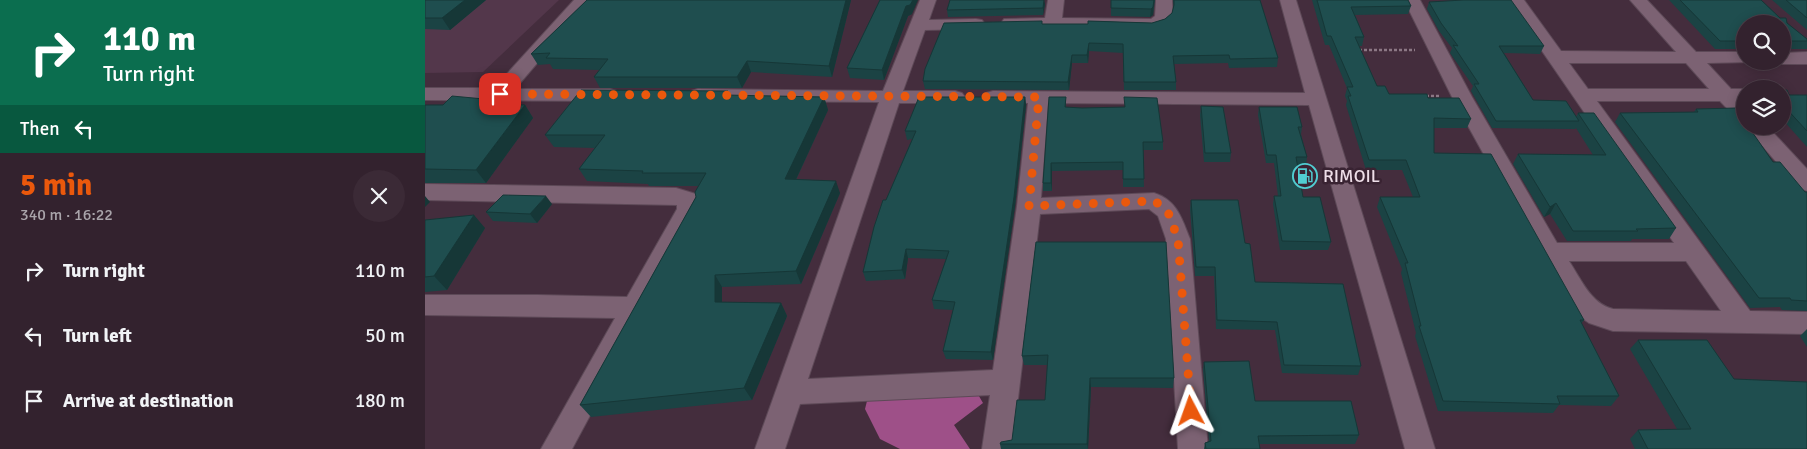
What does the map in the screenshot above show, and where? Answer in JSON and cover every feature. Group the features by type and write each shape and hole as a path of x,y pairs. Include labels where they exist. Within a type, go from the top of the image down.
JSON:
{"street":[{"path":"500,94 583,0"},
{"path":"770,449 891,96 928,0"},
{"path":"1053,22 1056,0"},
{"path":"918,25 1053,22 1136,24 1159,22 1163,16 1164,0"},
{"path":"1288,0 1420,449"},
{"path":"1412,0 1462,97 1550,252 1585,307 1597,316 1613,320 1807,323"},
{"path":"1515,0 1743,322"},
{"path":"1638,0 1691,58 1735,95"},
{"path":"1556,57 1736,58"},
{"path":"1791,58 1807,58"},
{"path":"425,94 627,95"},
{"path":"1582,94 1735,95"},
{"path":"676,95 1317,99"},
{"path":"997,449 1029,206 1039,97"},
{"path":"1763,135 1807,183"},
{"path":"425,192 676,196 688,200 689,209 556,449"},
{"path":"1029,206 1155,201 1168,212 1178,239 1193,449"},
{"path":"1550,252 1693,252"},
{"path":"425,305 537,305 634,308"},
{"path":"790,392 1005,382"}],"path":[{"path":"1351,50 1438,50"},
{"path":"1423,96 1462,97"}],"shaded area":[{"path":"425,0 559,0 483,72 425,73"},
{"path":"976,391 983,403 954,425 970,449 900,449 880,439 865,409 867,401"}],"building":[{"path":"425,0 465,0 442,18 425,18"},
{"path":"587,0 846,0 829,66 747,61 737,77 594,77 608,59 546,58 550,53 531,54"},
{"path":"880,0 913,0 910,5 906,6 882,70 847,68"},
{"path":"950,0 1044,0 1043,8 947,10"},
{"path":"1111,0 1154,0 1151,9 1111,8"},
{"path":"1174,0 1260,0 1278,58 1230,59 1229,55 1173,56 1176,82 1124,82 1123,44 1089,43 1087,55 1072,55 1068,82 923,81 925,69 944,23 1042,21 1042,24 1088,24 1088,21 1152,23 1165,19 1172,13"},
{"path":"1317,0 1408,0 1411,6 1351,7 1364,37 1355,37 1377,86 1385,86 1389,94 1427,94 1428,98 1459,98 1471,119 1434,118 1434,153 1491,154 1584,320 1580,320 1619,396 1557,396 1560,404 1443,401 1419,326 1421,326 1405,263 1408,263 1380,197 1420,197 1406,160 1369,160 1348,96 1351,96 1347,87 1353,87 1331,36 1327,36"},
{"path":"1511,0 1544,46 1499,46 1533,100 1566,101 1579,121 1496,121 1474,84 1479,84 1453,45 1458,46 1441,23 1429,2"},
{"path":"1680,0 1761,0 1777,15 1736,15 1736,41 1720,41"},
{"path":"1786,0 1807,0 1807,18"},
{"path":"1791,26 1807,39 1807,41 1791,41"},
{"path":"581,90 728,91 725,95 824,97 785,179 836,181 796,271 715,275 715,302 781,303 744,388 580,405 696,197 695,192 706,173 642,173 643,171 579,169 605,135 545,135"},
{"path":"1791,95 1807,95 1807,131 1791,114"},
{"path":"452,96 484,99 486,104 525,105 476,170 425,169 425,105 443,105"},
{"path":"919,97 1025,97 1014,197 991,352 943,351 955,302 932,300 949,251 906,249 902,270 863,272 883,200 886,200 916,131 905,131"},
{"path":"1049,97 1066,97 1065,107 1082,108 1125,107 1124,97 1157,98 1163,142 1143,142 1144,179 1123,179 1123,162 1051,163 1051,183 1043,183"},
{"path":"1201,106 1223,107 1231,153 1205,153"},
{"path":"1259,107 1297,107 1302,127 1298,127 1307,157 1296,157 1303,197 1320,197 1331,242 1282,241 1274,196 1281,196 1276,155 1267,155"},
{"path":"1736,108 1736,135 1754,135 1773,162 1780,162 1807,192 1807,301 1791,300 1790,298 1759,298 1620,113 1698,112 1696,109"},
{"path":"1578,113 1594,113 1676,228 1636,229 1638,231 1573,231 1556,203 1550,207 1518,154 1606,155"},
{"path":"503,195 546,196 530,214 486,212"},
{"path":"1191,200 1238,200 1245,243 1250,244 1255,282 1343,284 1361,366 1284,365 1277,322 1217,320 1215,267 1196,267"},
{"path":"474,215 434,276 425,277 425,220"},
{"path":"1036,242 1166,242 1174,378 1090,378 1087,444 1000,444 1001,442 1012,440 1017,400 1045,400 1048,355 1022,356"},
{"path":"1638,340 1707,340 1734,379 1807,382 1807,449 1648,449 1638,430 1691,429"},
{"path":"1249,361 1255,401 1351,401 1359,435 1258,436 1260,449 1206,449 1205,443 1211,441 1204,362"}],"place":[{"name":"RIMOIL","path":"1305,176"}],"route":[{"path":"500,94 1039,97 1029,206 1155,201 1168,212 1178,239 1191,411"}]}
